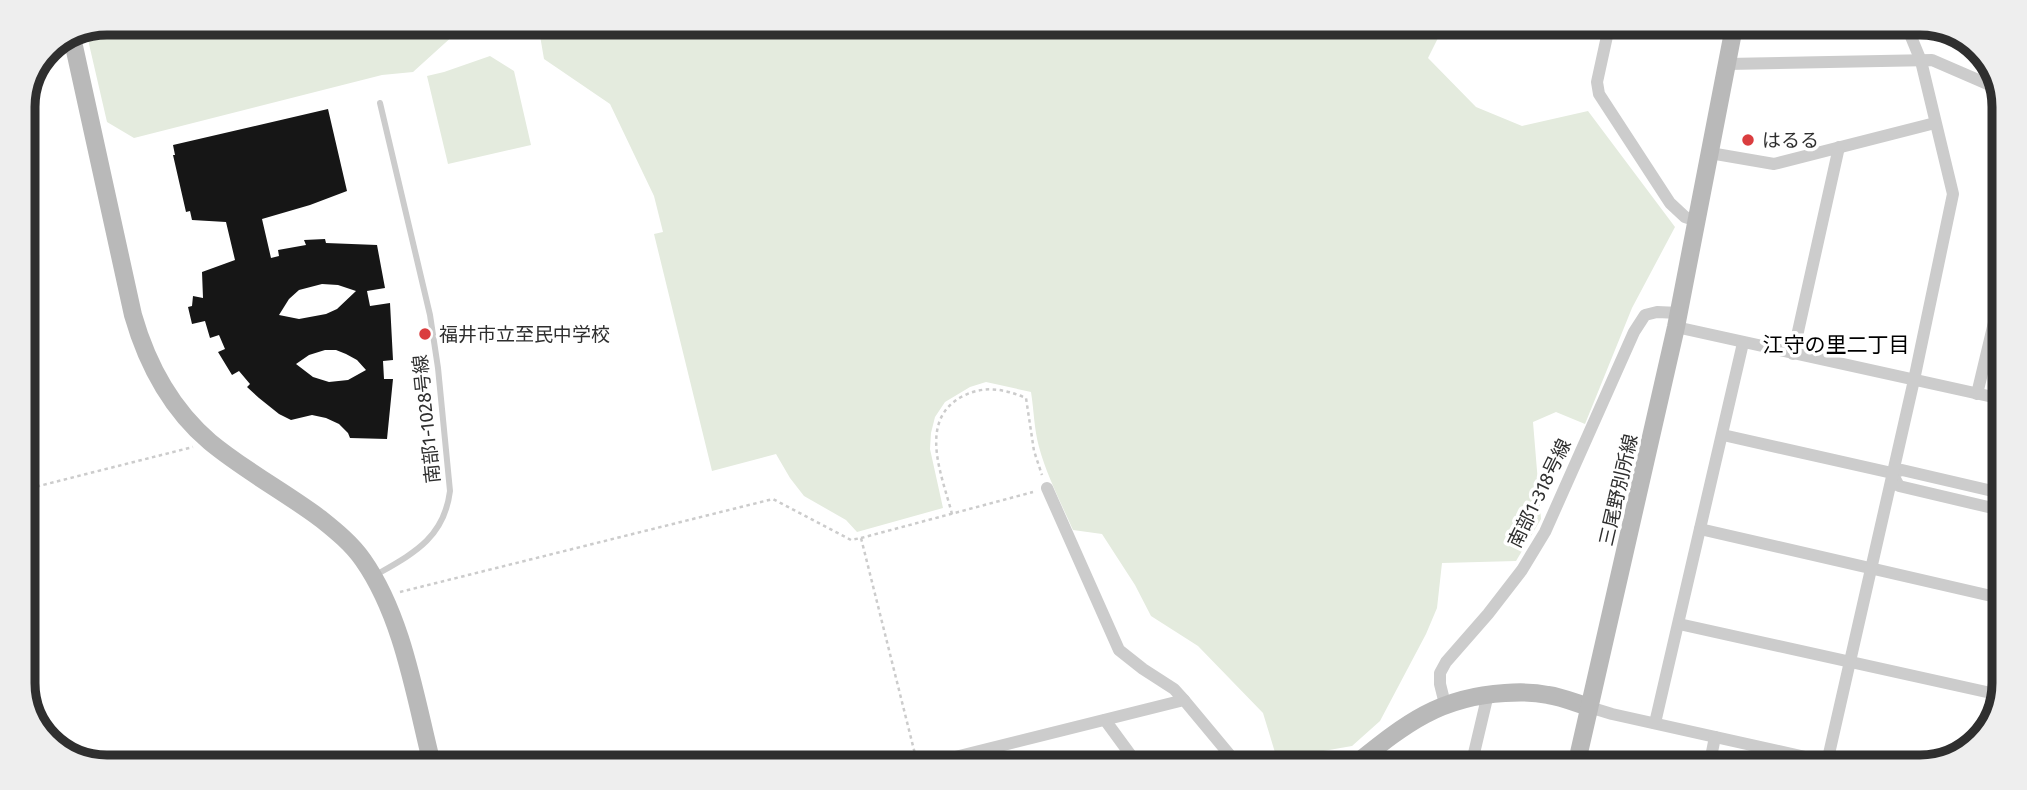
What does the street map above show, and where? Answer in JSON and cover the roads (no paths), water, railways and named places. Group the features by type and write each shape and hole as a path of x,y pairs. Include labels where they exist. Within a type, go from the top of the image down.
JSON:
{"main road":[{"name":"三尾野別所線","path":"1578,755 1677,320 1732,35"},
{"path":"73,43 133,315 141,344 165,392 177,409 209,441 304,506 336,531 363,561 384,597 400,638 430,755"},
{"path":"1368,755 1410,723 1445,704 1488,694 1547,694 1589,707"}],"street":[{"path":"1607,35 1597,82 1599,93 1670,203 1685,217 1697,221"},
{"path":"1829,755 1954,194 1921,61 1910,35"},
{"path":"1727,64 1933,60 1988,84"},
{"path":"1710,153 1774,164 1935,123"},
{"path":"1793,354 1839,147"},
{"name":"南部1-318号線","path":"1445,704 1440,673 1521,570 1545,532 1634,332 1645,315 1657,312 1677,320"},
{"path":"1677,320 1743,343 1992,398"},
{"path":"1978,394 1992,339"},
{"path":"1655,723 1743,343"},
{"path":"1723,435 1892,473 1902,470 1992,491"},
{"path":"1892,473 1899,486 1992,508"},
{"path":"1047,488 1119,650 1174,689 1230,755"},
{"path":"1700,529 1992,596"},
{"path":"1679,624 1991,693"},
{"path":"1474,755 1488,694"},
{"path":"964,755 1184,700"},
{"path":"1589,707 1790,755"},
{"path":"1105,720 1131,755"},
{"path":"1711,755 1715,737"}],"lane":[{"name":"南部1-1028号線","path":"372,577 416,550 432,536 448,508 450,491 430,315 380,103"}],"place":[{"name":"はるる","path":"1748,140"},
{"name":"福井市立至民中学校","path":"425,334"}],"district":[{"name":"江守の里二丁目","path":"1836,345"}]}
